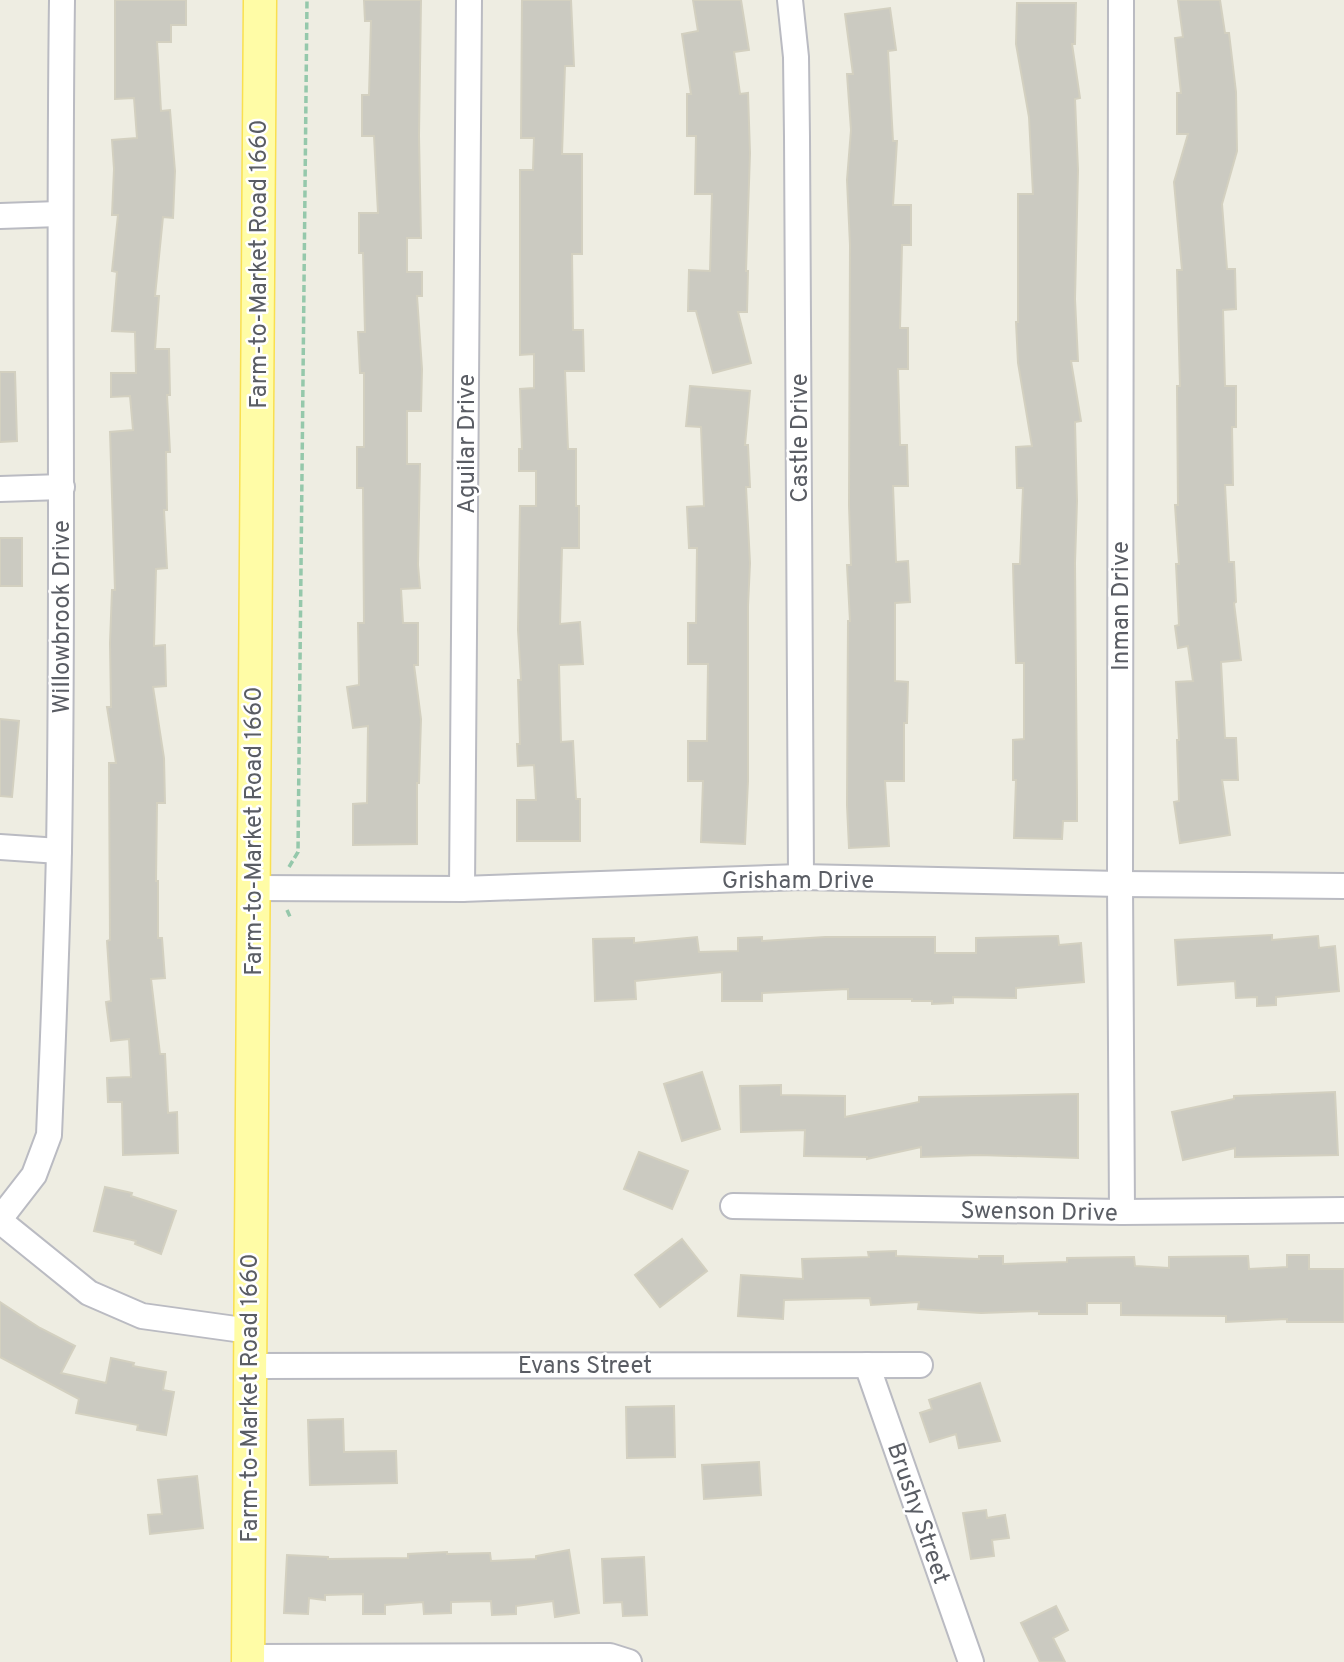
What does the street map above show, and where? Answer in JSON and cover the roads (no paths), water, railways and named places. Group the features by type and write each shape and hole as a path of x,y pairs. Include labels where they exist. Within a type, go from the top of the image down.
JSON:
{"main road":[{"name":"Farm-to-Market Road 1660","path":"248,1659 260,0"}],"street":[{"name":"Willowbrook Drive","path":"0,1220 34,1175 50,1135 59,850 62,487 59,214 62,0"},
{"name":"Aguilar Drive","path":"462,889 469,0"},
{"name":"Castle Drive","path":"790,0 796,57 797,110 802,877"},
{"name":"Inman Drive","path":"1121,0 1122,1212"},
{"path":"0,216 59,214"},
{"path":"0,489 62,487"},
{"path":"0,847 59,850"},
{"name":"Grisham Drive","path":"253,888 462,889 802,877 1344,886"},
{"name":"Swenson Drive","path":"733,1206 1122,1212 1344,1210"},
{"path":"0,1220 89,1293 100,1298 142,1316 250,1331"},
{"name":"Brushy Street","path":"867,1365 971,1662"},
{"name":"Evans Street","path":"250,1366 920,1365"},
{"path":"248,1659 610,1656 629,1662"}]}
